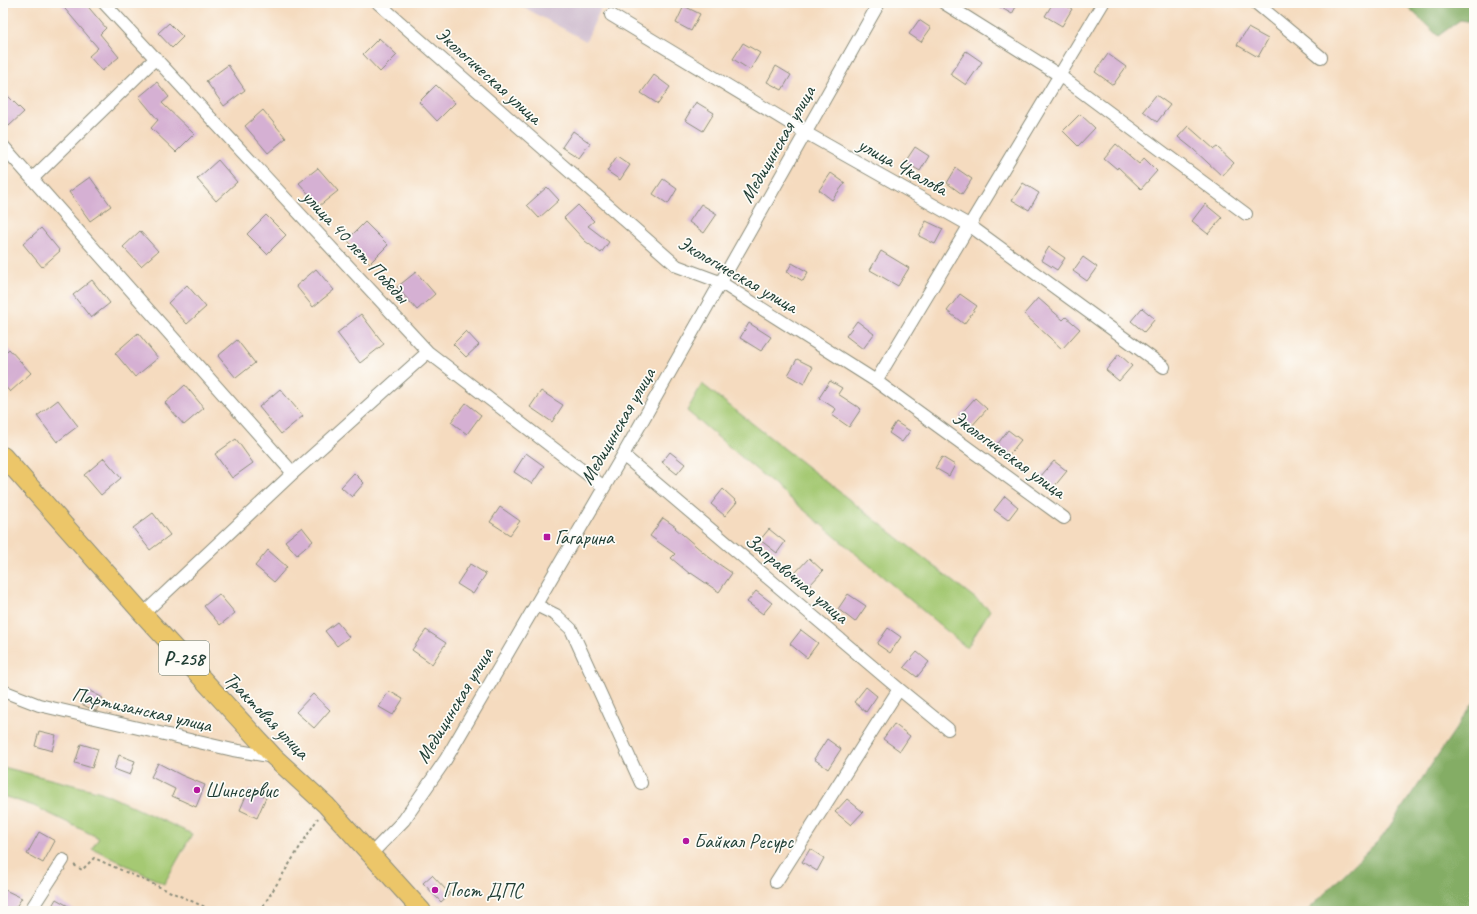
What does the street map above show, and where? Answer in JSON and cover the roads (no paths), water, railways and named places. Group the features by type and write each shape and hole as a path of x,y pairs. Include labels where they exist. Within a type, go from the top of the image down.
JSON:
{"highway":[{"name":"Трактовая улица","path":"3,456 143,614 274,757 326,805 422,911"}],"street":[{"name":"улица 40 лет Победы","path":"104,3 428,352 604,487"},
{"name":"Экологическая улица","path":"378,3 677,266 720,282 876,381 1064,518"},
{"name":"Медицинская улица","path":"370,855 404,820 446,759 623,455 879,3"},
{"path":"944,3 1059,75 1246,214"},
{"path":"876,381 1102,3"},
{"path":"1256,3 1321,57"},
{"name":"улица Чкалова","path":"611,14 806,133 969,225 1164,368"},
{"path":"33,178 156,58"},
{"path":"3,146 33,178 293,473"},
{"path":"143,614 293,473 428,352"},
{"name":"Заправочная улица","path":"623,455 948,729"},
{"path":"536,605 556,615 571,629 641,783"},
{"path":"776,882 899,689"},
{"name":"Партизанская улица","path":"3,691 39,705 233,750 274,757"},
{"path":"30,911 63,860"}],"place":[{"name":"Гагарина","path":"547,537"},
{"name":"Шинсервис","path":"197,790"},
{"name":"Байкал Ресурс","path":"686,841"},
{"name":"Пост ДПС","path":"435,890"}]}
